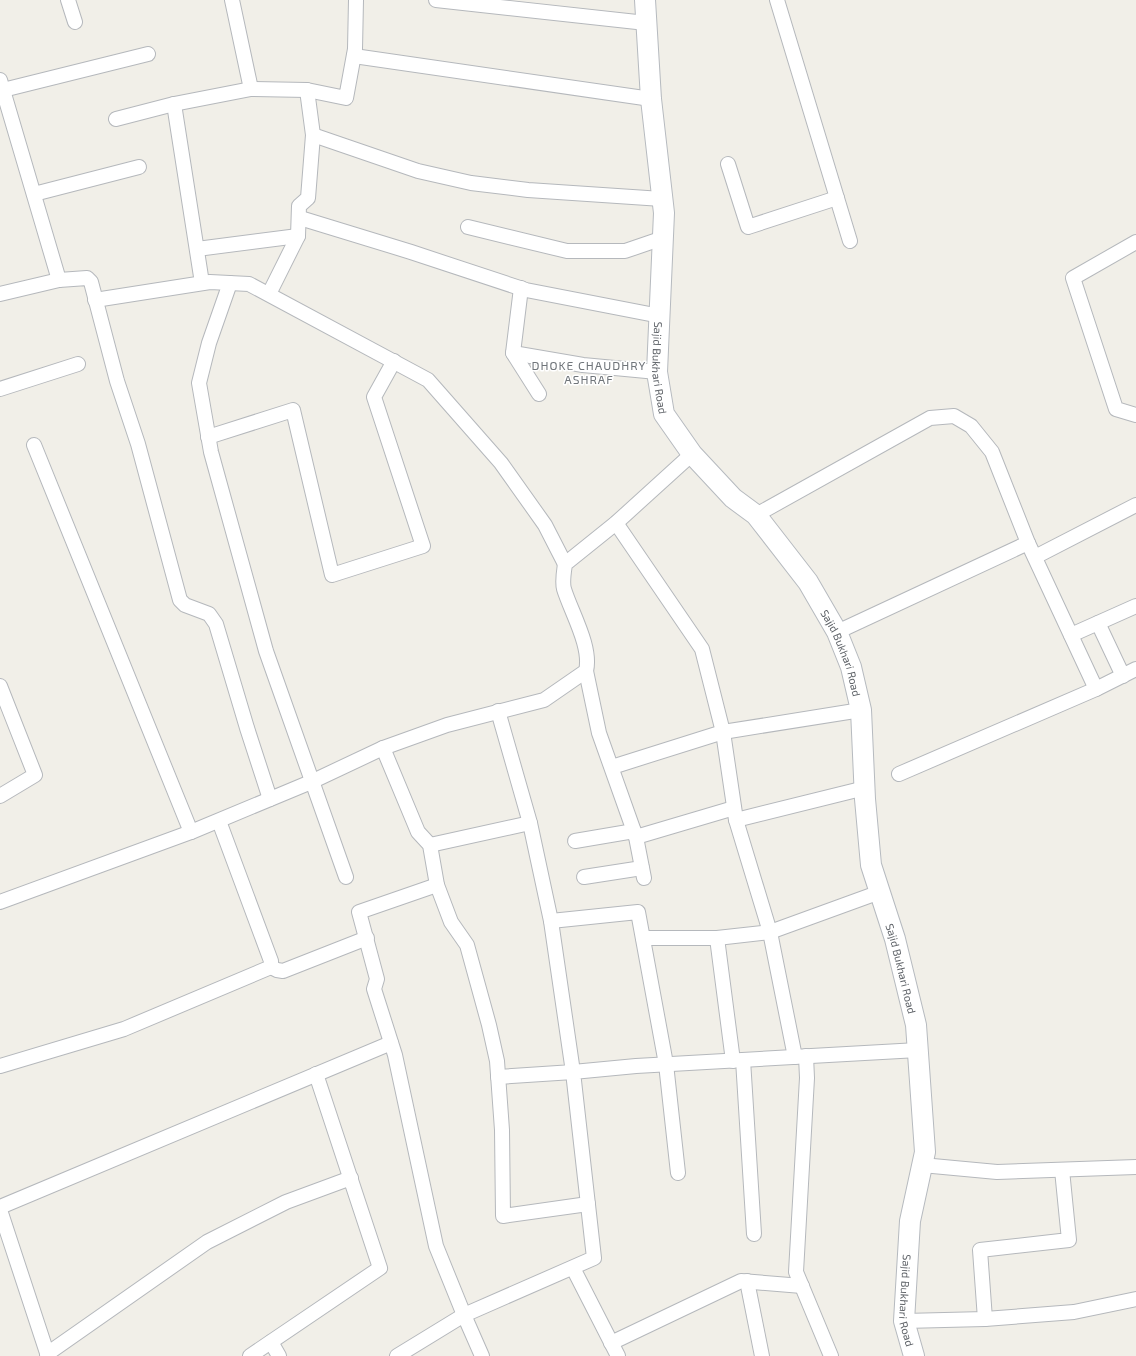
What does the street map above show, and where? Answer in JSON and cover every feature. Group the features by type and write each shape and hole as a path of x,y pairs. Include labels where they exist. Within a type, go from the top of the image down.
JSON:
{"street":[{"path":"68,0 75,22"},
{"path":"232,0 251,89"},
{"path":"116,119 174,104 251,89 307,90 346,98 354,56 356,0"},
{"path":"436,0 646,23"},
{"name":"Sajid Bukhari Road","path":"645,0 651,99 662,199 663,238 657,372 664,414 692,454 734,498 756,514 808,582 837,632 852,667 861,710 871,865 895,939 916,1025 925,1152 910,1221 904,1321 914,1356"},
{"path":"777,0 850,241"},
{"path":"59,280 2,85 148,54"},
{"path":"354,56 651,99"},
{"path":"269,294 298,236 300,218 299,206 308,198 313,135 307,90"},
{"path":"174,104 202,283"},
{"path":"313,135 418,171 472,183 528,190 662,199"},
{"path":"728,164 748,227 837,198"},
{"path":"34,194 139,167"},
{"path":"300,218 521,288 660,316"},
{"path":"468,227 567,251 625,251 663,238"},
{"path":"197,249 298,236"},
{"path":"1136,242 1073,278 1116,409 1136,415"},
{"path":"0,294 59,280 87,278 91,282 117,381 138,444 180,600 185,605 209,614 216,624 270,799"},
{"path":"95,300 202,283 249,284 428,380 501,463 545,524 565,564 563,587 579,626 588,664 586,671 599,733 635,834 643,873 584,877"},
{"path":"230,283 209,343 199,384 208,437 266,651 311,782 346,877"},
{"path":"521,288 513,353 539,394"},
{"path":"513,353 583,365 657,372"},
{"path":"208,437 293,410 332,575 423,546 374,397 394,361"},
{"path":"0,389 78,364"},
{"path":"756,514 930,418 954,416 971,426 992,452 1028,543 1096,689"},
{"path":"34,445 191,832"},
{"path":"565,564 616,523 692,454"},
{"path":"1035,557 1136,505"},
{"path":"616,523 702,649 723,732 735,814 770,932 800,1057 807,1078 796,1272 831,1356"},
{"path":"837,632 1028,543"},
{"path":"1071,635 1136,606"},
{"path":"1098,623 1123,676"},
{"path":"899,774 1096,689 1136,669"},
{"path":"0,902 191,832 311,782 383,748 447,725 544,700 586,671"},
{"path":"0,686 35,775 0,796"},
{"path":"612,768 723,732 861,710"},
{"path":"397,1356 464,1315 594,1258 573,1072 551,921 530,823 498,711"},
{"path":"383,748 418,832 430,845 436,885 451,922 467,945 489,1025 497,1061 502,1130 503,1216 588,1204"},
{"path":"574,841 635,834 865,788"},
{"path":"218,821 271,961 271,966"},
{"path":"430,845 530,823"},
{"path":"436,885 359,912 367,938 376,979 374,989 391,1043 436,1246 464,1315 483,1356"},
{"path":"643,938 717,938 770,932 880,892"},
{"path":"551,921 638,912 666,1064 678,1174"},
{"path":"271,966 277,970 284,971 367,938"},
{"path":"717,938 738,1060 754,1234"},
{"path":"0,1066 124,1029 271,966"},
{"path":"351,1178 286,1202 207,1242 48,1355 0,1208 391,1043"},
{"path":"498,1077 666,1064 918,1050"},
{"path":"250,1356 380,1268 316,1074"},
{"path":"922,1165 997,1172 1136,1167"},
{"path":"985,1318 980,1250 1069,1240 1062,1170"},
{"path":"573,1268 618,1356"},
{"path":"611,1343 741,1281 802,1286"},
{"path":"747,1281 762,1356"},
{"path":"904,1321 985,1318 1074,1312 1136,1299"},
{"path":"271,1342 279,1356"}],"district":[{"name":"DHOKE CHAUDHRY ASHRAF","path":"589,372"}]}
